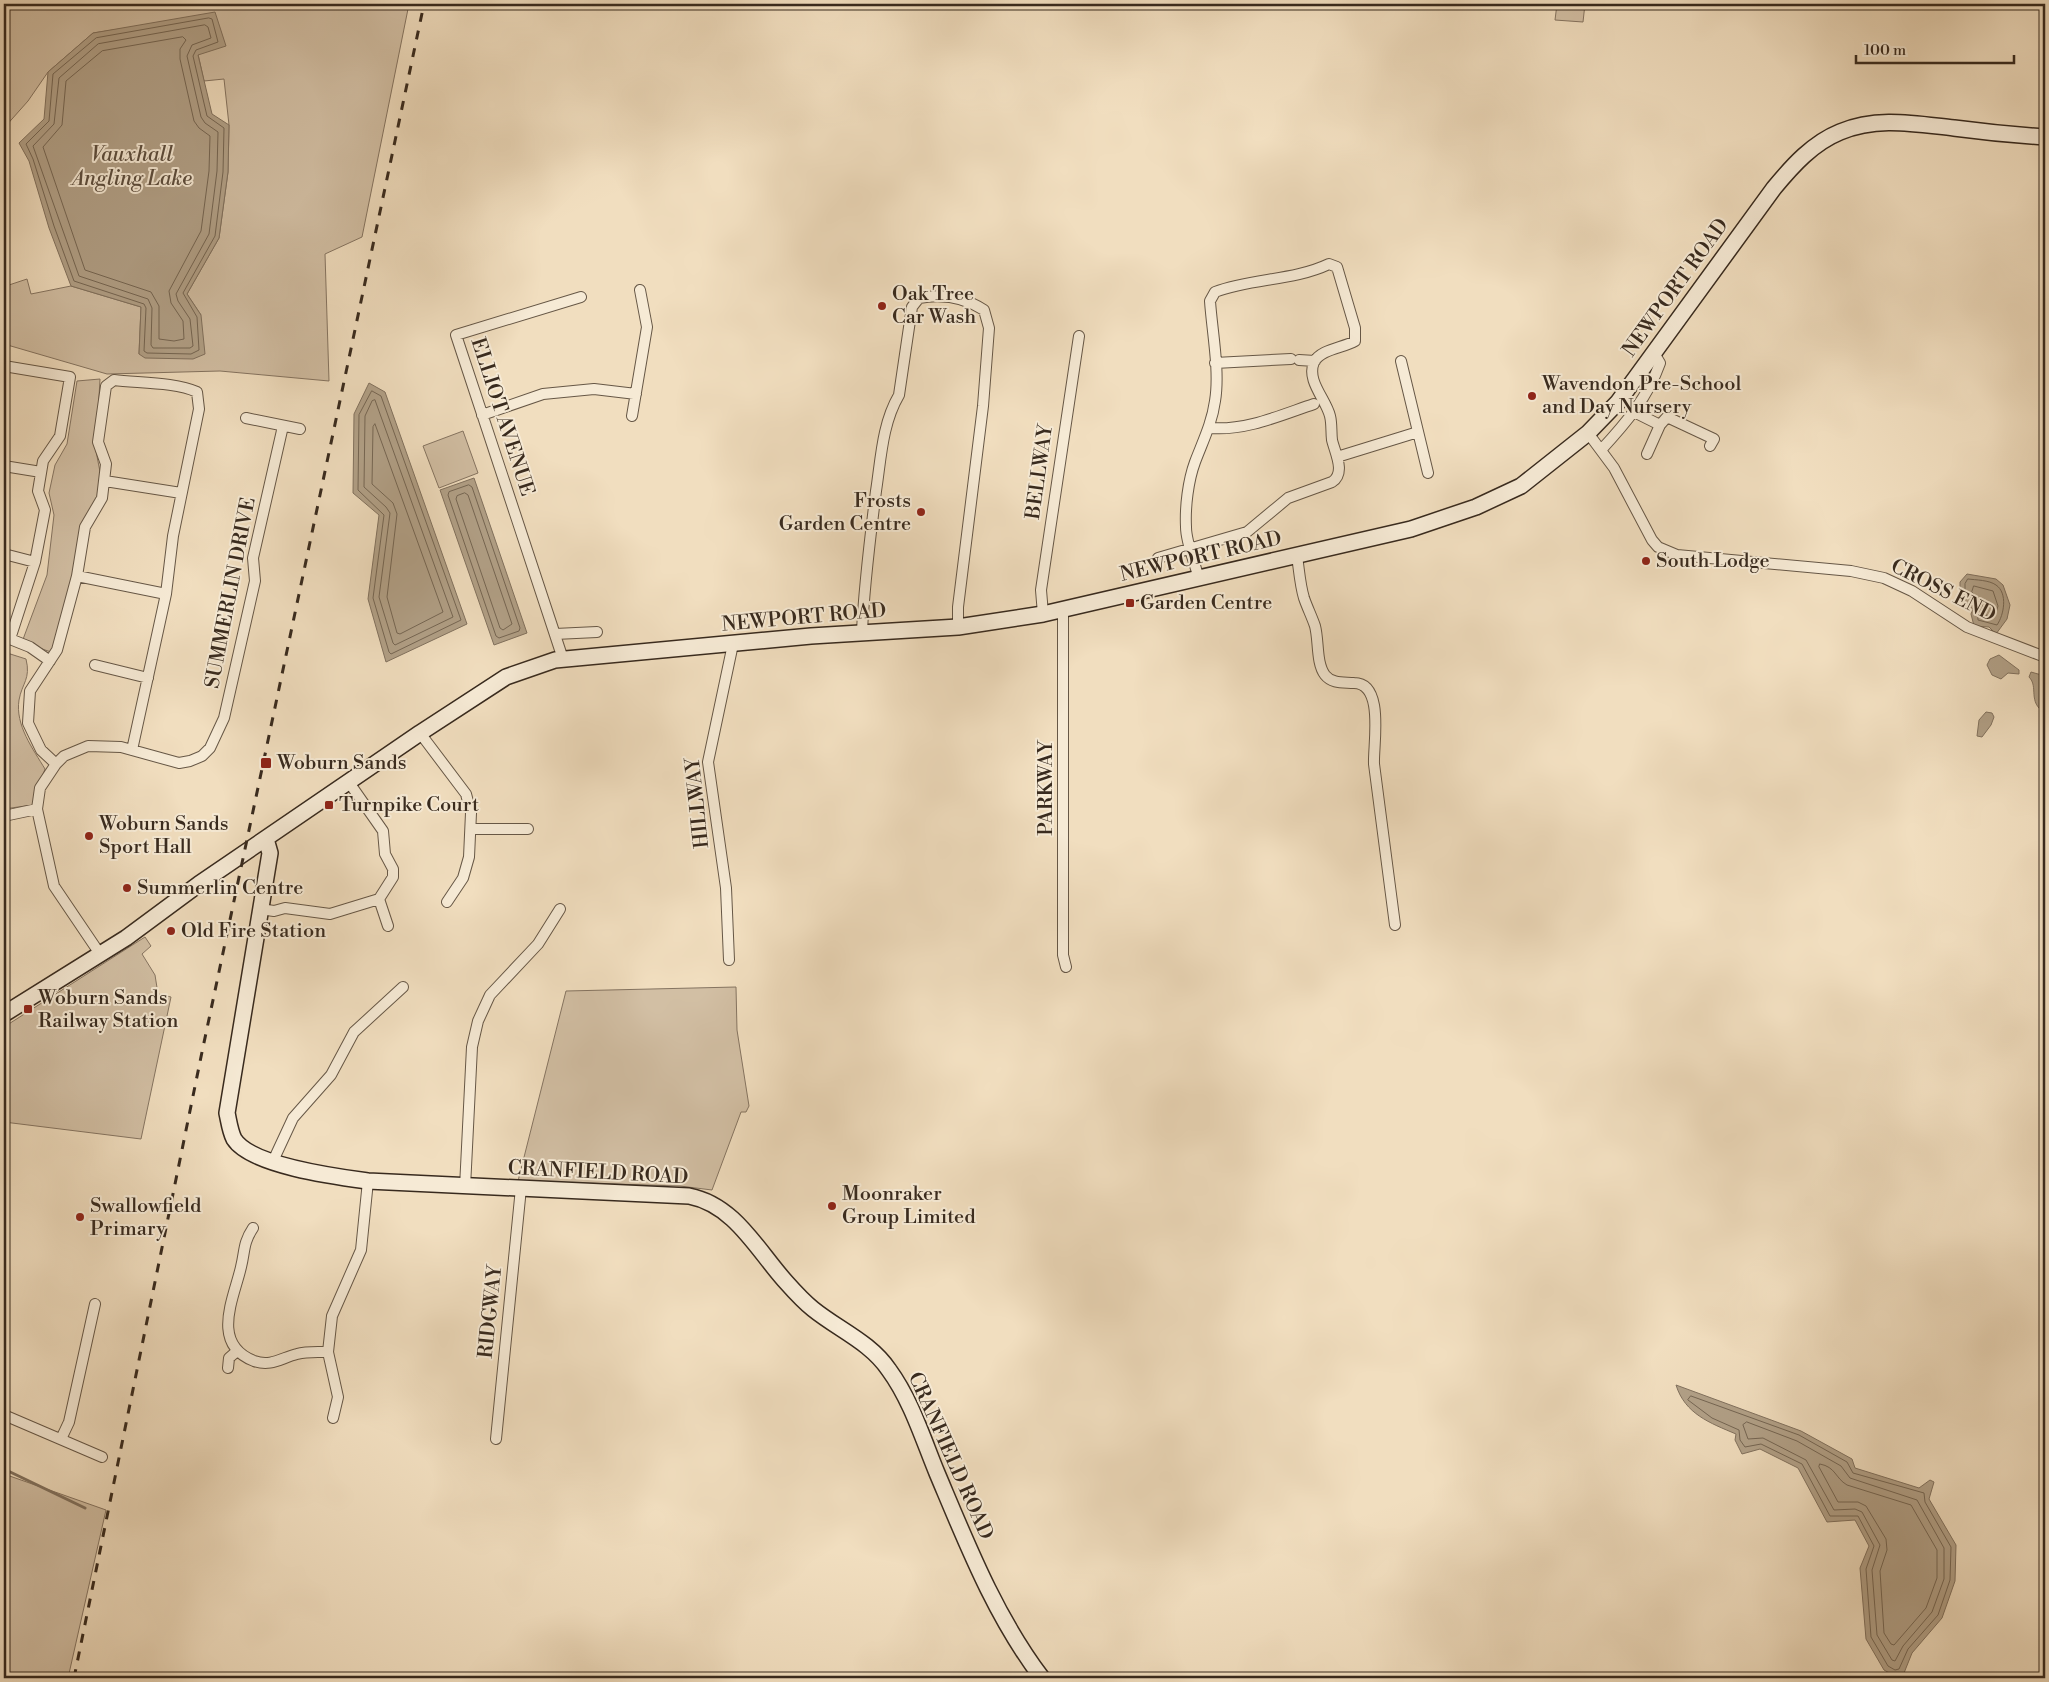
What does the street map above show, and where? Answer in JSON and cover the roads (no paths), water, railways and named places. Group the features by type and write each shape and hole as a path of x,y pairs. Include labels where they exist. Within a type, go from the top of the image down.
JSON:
{"street":[{"name":"NEWPORT ROAD","path":"4,1014 126,938 199,884 420,733 506,677 563,659 862,632 958,627 1043,614 1412,528 1493,500 1542,472 1588,433 1618,402 1774,188 1794,164 1817,145 1833,136 1870,124 1901,122 2045,137"},
{"path":"1158,558 1192,549 1246,532 1288,498 1334,481 1339,472 1332,440 1330,416 1312,373 1315,361 1324,353 1355,341 1355,328 1337,266 1328,264 1315,270 1292,276 1261,279 1215,292 1210,301 1216,398 1210,428 1195,464 1188,500 1186,528 1192,549 1199,579"},
{"path":"632,416 647,328 640,290"},
{"path":"862,632 871,530 883,437 892,406 899,395 912,307 919,298 932,296 968,300 984,310 989,328 983,406 958,607 958,627"},
{"name":"ELLIOT AVENUE","path":"563,659 456,335 581,297"},
{"name":"BELLWAY","path":"1043,614 1040,590 1079,336"},
{"path":"1601,450 1634,412 1647,393 1660,362 1654,354"},
{"path":"1215,363 1295,359 1315,361"},
{"path":"1402,361 1428,472"},
{"path":"4,366 70,377 60,436 43,461 38,491 45,510 35,562 7,638 30,647 50,661"},
{"path":"56,764 41,750 28,723 30,691 57,650 77,576 85,527 102,498 106,464 98,442 106,386 114,380 184,386 197,392 199,409 172,536 166,594 132,750"},
{"path":"482,415 543,394 594,389 636,394"},
{"path":"1210,428 1228,428 1255,423 1314,404"},
{"path":"1634,412 1660,426"},
{"path":"1647,454 1660,426 1667,417 1714,439 1710,446"},
{"path":"246,418 300,429"},
{"name":"SUMMERLIN DRIVE","path":"100,954 54,886 37,809 40,788 56,764 64,756 88,746 132,750 179,763 202,756 217,737 224,718 255,581 253,558 283,426"},
{"path":"1337,457 1418,432"},
{"name":"CROSS END","path":"1588,433 1628,492 1652,540 1658,547 1677,555 1851,570 1884,578 1912,591 1967,627 2045,657"},
{"path":"4,466 41,472"},
{"path":"104,481 181,493"},
{"path":"4,554 35,562"},
{"path":"1297,556 1303,596 1315,627 1321,665 1325,675 1334,681 1358,683 1367,688 1373,697 1377,737 1374,764 1395,925"},
{"path":"77,576 166,594"},
{"name":"PARKWAY","path":"1063,609 1063,955 1066,967"},
{"path":"555,634 597,632"},
{"name":"HILLWAY","path":"729,960 726,888 708,762 733,644"},
{"path":"95,665 148,678"},
{"path":"420,733 466,794 471,813 469,857 464,878 447,902"},
{"path":"260,908 274,910 285,908 330,914 379,899 393,877 393,869 385,854 383,831 348,782"},
{"path":"4,816 37,809"},
{"path":"471,829 528,829"},
{"name":"CRANFIELD ROAD","path":"266,839 270,853 227,1113 235,1140 243,1148 273,1161 317,1174 368,1181 689,1196 716,1206 737,1222 779,1274 806,1303 866,1346 890,1371 916,1421 967,1546 996,1606 1042,1678"},
{"path":"379,899 388,926"},
{"path":"465,1187 472,1047 478,1021 490,995 538,944 560,908"},
{"path":"273,1161 293,1118 331,1075 354,1032 403,987"},
{"path":"333,1418 338,1397 328,1352 332,1316 361,1250 368,1181"},
{"name":"RIDGWAY","path":"496,1439 521,1188"},
{"path":"253,1228 245,1240 241,1266 228,1308 227,1327 237,1350 253,1361 271,1364 298,1354 328,1352"},
{"path":"61,1439 69,1422 95,1304"},
{"path":"228,1368 229,1358 237,1350"},
{"path":"4,1415 102,1457"}],"water":[{"name":"Vauxhall Angling Lake","path":"215,12 226,46 198,55 212,114 229,125 228,172 219,238 187,294 201,315 205,354 193,359 145,358 139,354 141,307 71,286 49,228 29,161 19,143 44,119 48,72 93,33"},
{"path":"369,383 385,392 467,624 386,662 368,599 379,515 353,493 354,414"},
{"path":"474,478 527,633 494,645 440,490"},
{"path":"1967,574 1996,579 2003,585 2010,605 2007,619 1996,634 1989,627 1974,626 1971,614 1973,609 1960,599 1960,582"},
{"path":"1999,655 2019,670 2019,674 2008,673 2001,679 1992,675 1987,665 1990,659"},
{"path":"2031,672 2045,676 2045,713 2036,704 2032,681 2029,677"},
{"path":"1986,712 1992,713 1994,717 1991,725 1982,737 1977,736 1979,720"},
{"path":"1676,1385 1801,1431 1852,1459 1855,1468 1919,1488 1930,1480 1934,1482 1929,1499 1956,1545 1955,1581 1942,1618 1912,1653 1904,1673 1895,1676 1884,1670 1866,1639 1860,1568 1869,1546 1855,1520 1827,1522 1798,1468 1760,1449 1742,1454 1735,1440 1736,1434 1717,1426 1692,1410 1680,1395"}],"waterway":[{"path":"4,1469 85,1508"},
{"path":"1899,1674 1900,1678"}],"railway":[{"path":"74,1678 202,1052 424,4"}],"place":[{"name":"Oak Tree Car Wash","path":"882,306"},
{"name":"Wavendon Pre-School and Day Nursery","path":"1532,396"},
{"name":"Frosts Garden Centre","path":"921,512"},
{"name":"South Lodge","path":"1646,561"},
{"name":"Garden Centre","path":"1130,603"},
{"name":"Woburn Sands","path":"266,763"},
{"name":"Turnpike Court","path":"329,805"},
{"name":"Woburn Sands Sport Hall","path":"89,836"},
{"name":"Summerlin Centre","path":"127,888"},
{"name":"Old Fire Station","path":"171,931"},
{"name":"Woburn Sands Railway Station","path":"28,1009"},
{"name":"Moonraker Group Limited","path":"832,1206"},
{"name":"Swallowfield Primary","path":"80,1217"}]}
